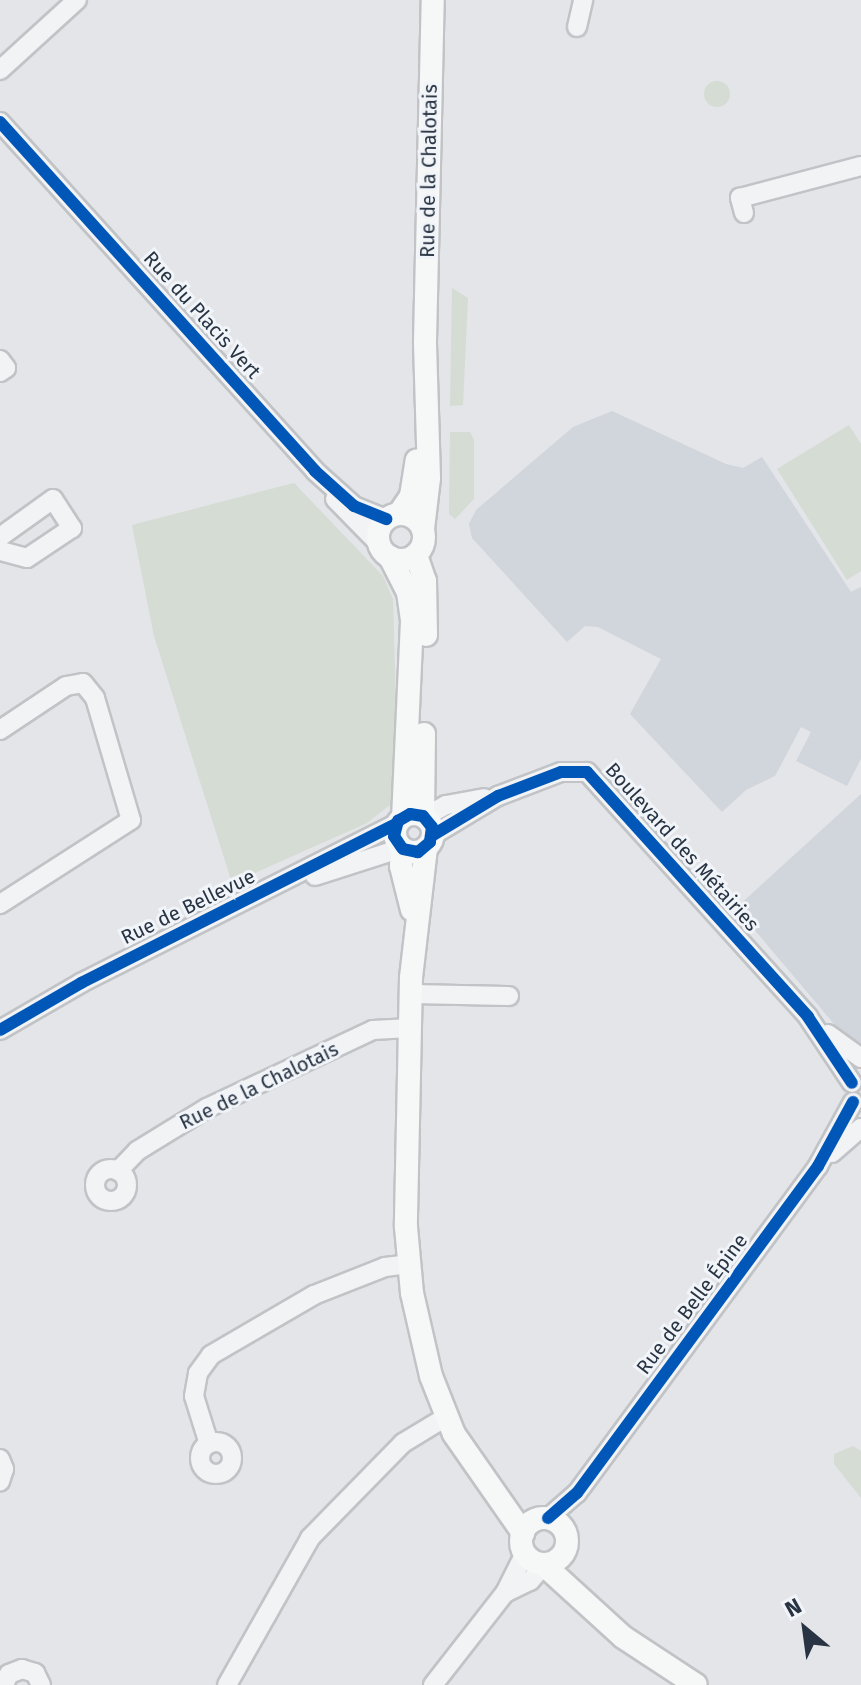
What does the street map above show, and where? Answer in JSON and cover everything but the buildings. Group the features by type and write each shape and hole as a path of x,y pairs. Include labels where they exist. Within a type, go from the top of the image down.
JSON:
{"main road":[{"name":"Rue de la Chalotais","path":"393,517 416,478 425,341 433,0"},
{"name":"Rue de la Chalotais","path":"423,529 429,478 425,341"},
{"path":"414,832 427,600 416,555 423,529 413,518 393,517 384,550 411,611 414,919 410,1028 409,1264 421,1338 446,1417 468,1460 538,1552 591,1608 640,1650 696,1685"},
{"path":"384,550 403,560 416,555"},
{"path":"489,1485 565,1530 538,1552"},
{"path":"538,1552 544,1518"}],"street":[{"path":"0,70 77,0"},
{"path":"577,27 583,0"},
{"name":"Rue du Placis Vert","path":"0,122 315,471 346,512 384,550"},
{"path":"744,213 740,198 861,166"},
{"path":"0,360 6,368 0,372"},
{"name":"Rue du Placis Vert","path":"315,471 354,506 393,517"},
{"path":"0,537 53,499 72,528 27,558 0,551"},
{"path":"0,730 66,686 83,683 95,698 131,820 0,904"},
{"name":"Boulevard des Métairies","path":"414,832 561,772 587,772 808,1017 857,1091"},
{"name":"Rue de Bellevue","path":"0,1030 81,983 260,896 414,832"},
{"path":"411,994 509,996"},
{"name":"Boulevard des Métairies","path":"808,1017 861,1058"},
{"name":"Rue de la Chalotais","path":"118,1171 137,1151 207,1108 373,1030 410,1028"},
{"name":"Rue de Belle Épine","path":"544,1518 572,1500 818,1166 857,1091"},
{"name":"Rue de Belle Épine","path":"818,1166 861,1128"},
{"path":"209,1444 194,1396 198,1373 211,1355 314,1295 385,1267 409,1264"},
{"path":"227,1685 310,1538 403,1443 446,1417"},
{"path":"0,1459 4,1469 0,1481"},
{"path":"433,1685 505,1593 530,1581 538,1552"},
{"path":"4,1685 9,1674 22,1669 35,1673 41,1685"}],"shaded area":[{"path":"717,81 726,85 730,94 726,103 717,107 708,103 704,94 708,85"},
{"path":"452,288 468,298 463,405 450,406"},
{"path":"612,411 726,464 743,468 762,457 851,592 861,587 861,759 847,786 796,761 811,732 801,727 775,776 746,790 722,812 630,714 661,659 598,627 585,626 567,642 472,538 469,524 476,510 573,427"},
{"path":"849,425 861,444 861,571 847,580 777,469"},
{"path":"450,432 470,432 474,440 474,499 455,519 449,514"},
{"path":"294,483 383,576 393,599 398,784 390,805 367,823 232,883 154,636 132,525"},
{"path":"861,794 861,1043 851,1044 736,908"},
{"path":"853,1446 861,1451 861,1498 834,1464 834,1454"}],"cycle path":[{"path":"0,122 315,471 354,506 387,519"},
{"path":"433,835 498,796 561,772 587,772 808,1017 852,1083"},
{"path":"402,848 394,836 398,821 410,814 423,816 432,827 430,842 418,852 403,849"},
{"path":"0,1030 81,983 396,824"},
{"path":"548,1518 577,1493 818,1166 853,1102"}]}
